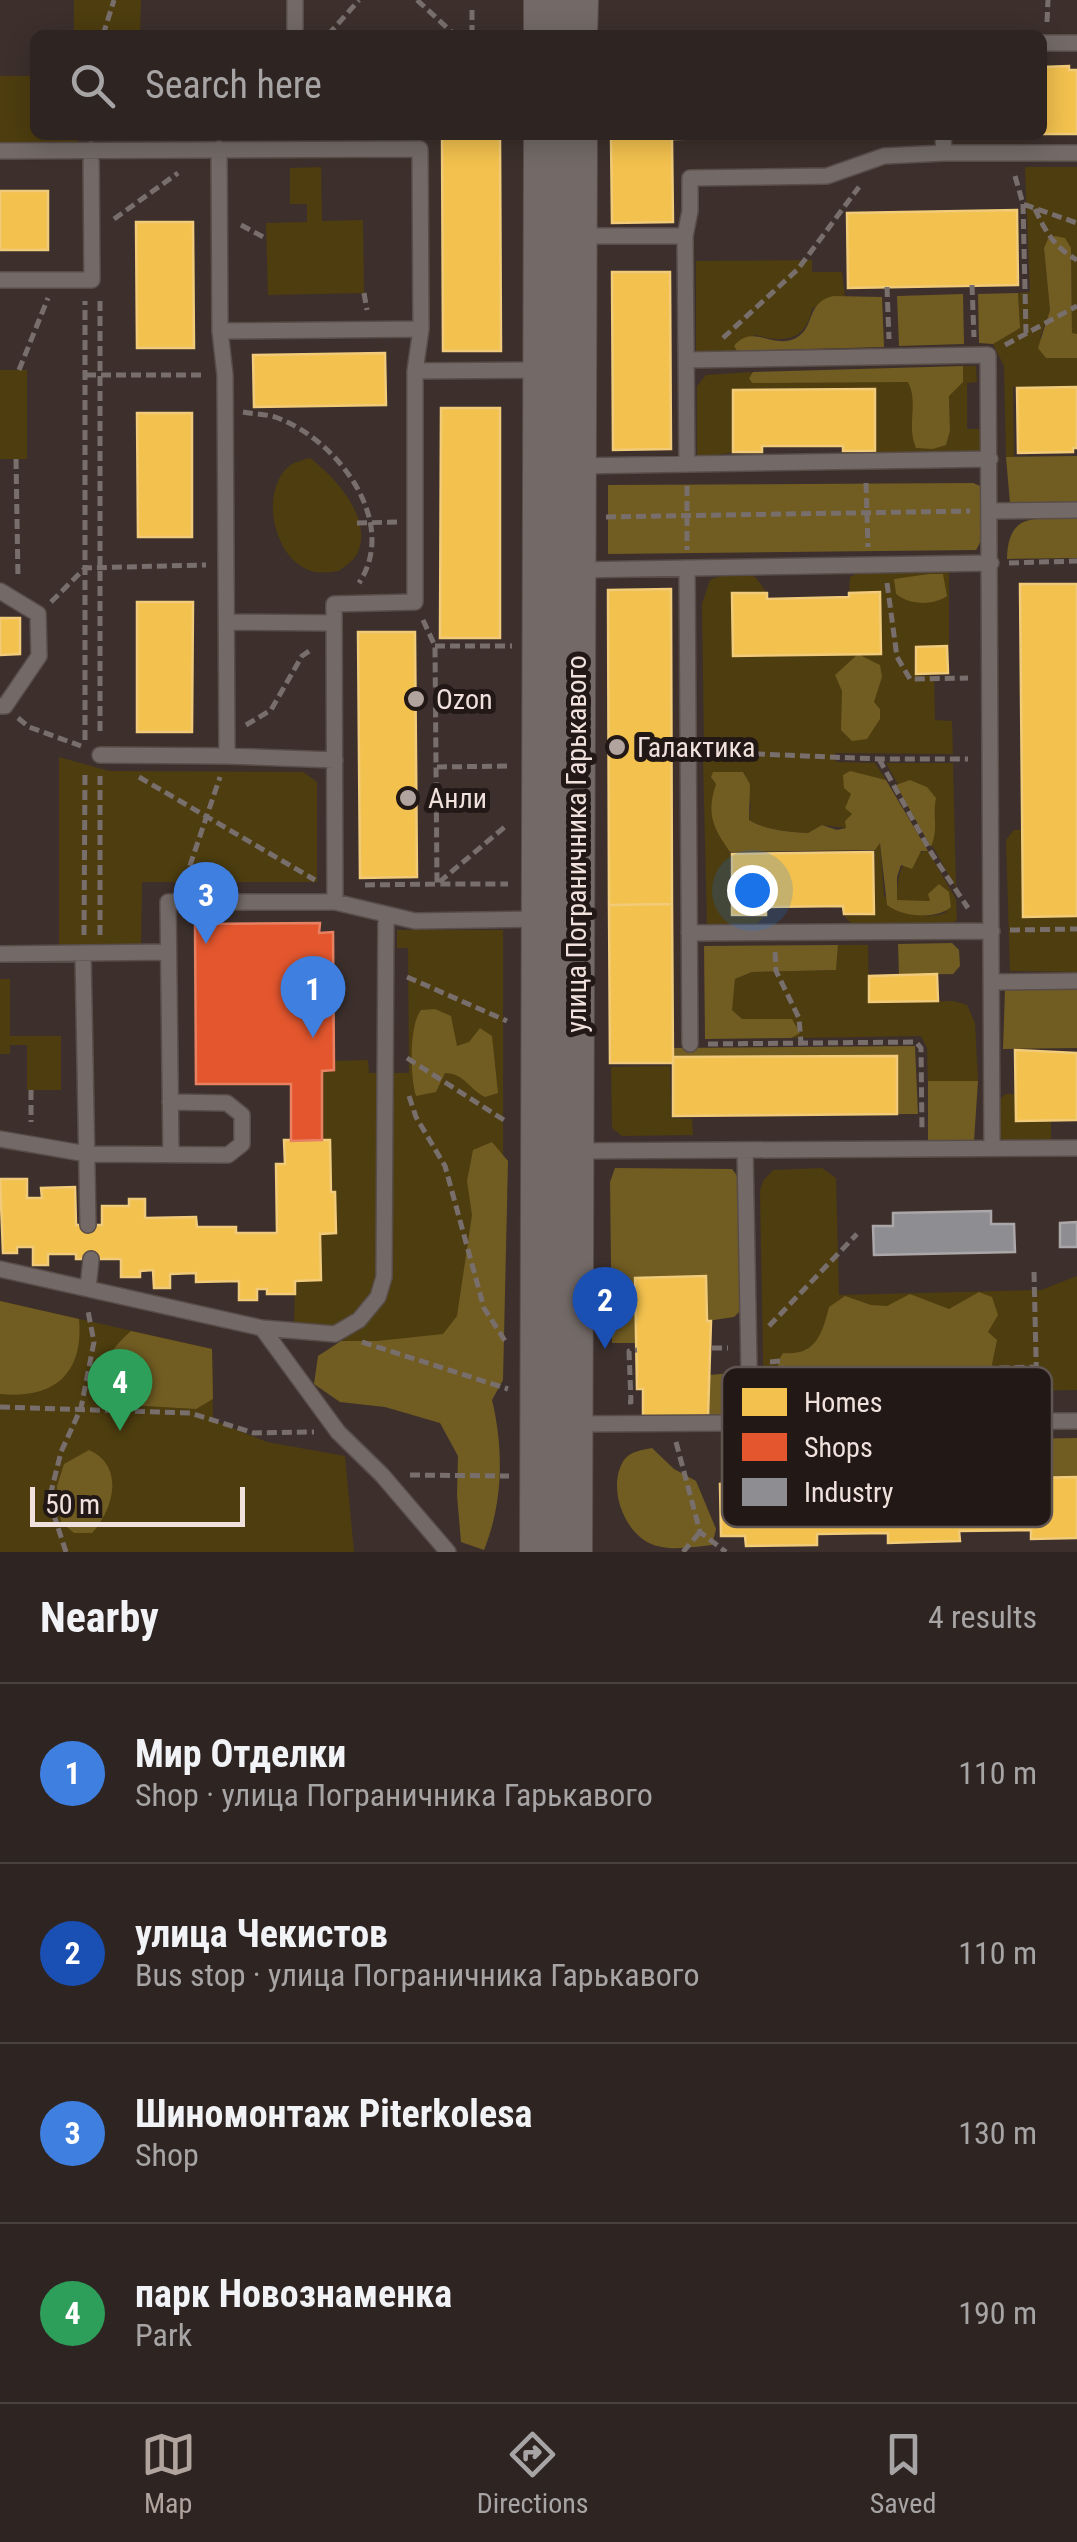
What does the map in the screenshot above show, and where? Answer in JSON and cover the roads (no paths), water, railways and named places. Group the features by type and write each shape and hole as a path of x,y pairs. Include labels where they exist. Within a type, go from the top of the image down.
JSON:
{"street":[{"path":"543,0 543,30"},
{"path":"578,0 578,30"},
{"name":"улица Пограничника Гарькавого","path":"544,140 560,237 557,1424 573,1552"},
{"name":"улица Пограничника Гарькавого","path":"560,237 577,140"},
{"name":"улица Пограничника Гарькавого","path":"539,1552 557,1424"}],"lane":[{"path":"295,0 295,30"},
{"path":"1047,38 1077,43"},
{"path":"943,140 944,154"},
{"path":"0,152 219,149 296,142 420,149 415,602 334,604 336,894"},
{"path":"219,149 228,565 225,761"},
{"path":"0,280 89,280 91,150"},
{"path":"686,464 685,236 690,178 827,176 884,156 1077,153"},
{"path":"560,237 685,236"},
{"path":"220,330 421,329"},
{"path":"686,360 988,355 992,1148"},
{"path":"416,371 560,370"},
{"path":"560,466 990,459"},
{"path":"986,511 1077,510"},
{"path":"559,570 991,563"},
{"path":"687,568 690,1044"},
{"path":"0,591 38,614 39,656 2,706"},
{"path":"227,622 334,629"},
{"path":"92,751 225,761 335,760"},
{"path":"171,1155 168,902 336,894 386,916 415,921 558,919"},
{"path":"0,1269 262,1328 335,1334 359,1320 378,1296 384,1277 386,916"},
{"path":"690,933 992,931"},
{"path":"0,954 168,952"},
{"path":"88,1225 92,953"},
{"path":"992,982 1077,981"},
{"path":"0,1140 87,1154 228,1155 242,1144 242,1115 226,1103 170,1102"},
{"path":"558,1151 1077,1148"},
{"path":"745,1150 749,1367"},
{"path":"88,1288 91,1259"},
{"path":"262,1328 338,1432 382,1475 448,1552"},
{"path":"1052,1420 1077,1420"},
{"path":"557,1424 722,1423"}],"place":[{"name":"Ozon","path":"416,699"},
{"name":"Галактика","path":"617,747"},
{"name":"Анли","path":"408,798"},
{"name":"Шиномонтаж Piterkolesa","path":"206,944"},
{"name":"Мир Отделки","path":"313,1038"},
{"name":"улица Чекистов","path":"605,1349"},
{"name":"парк Новознаменка","path":"120,1431"}]}
